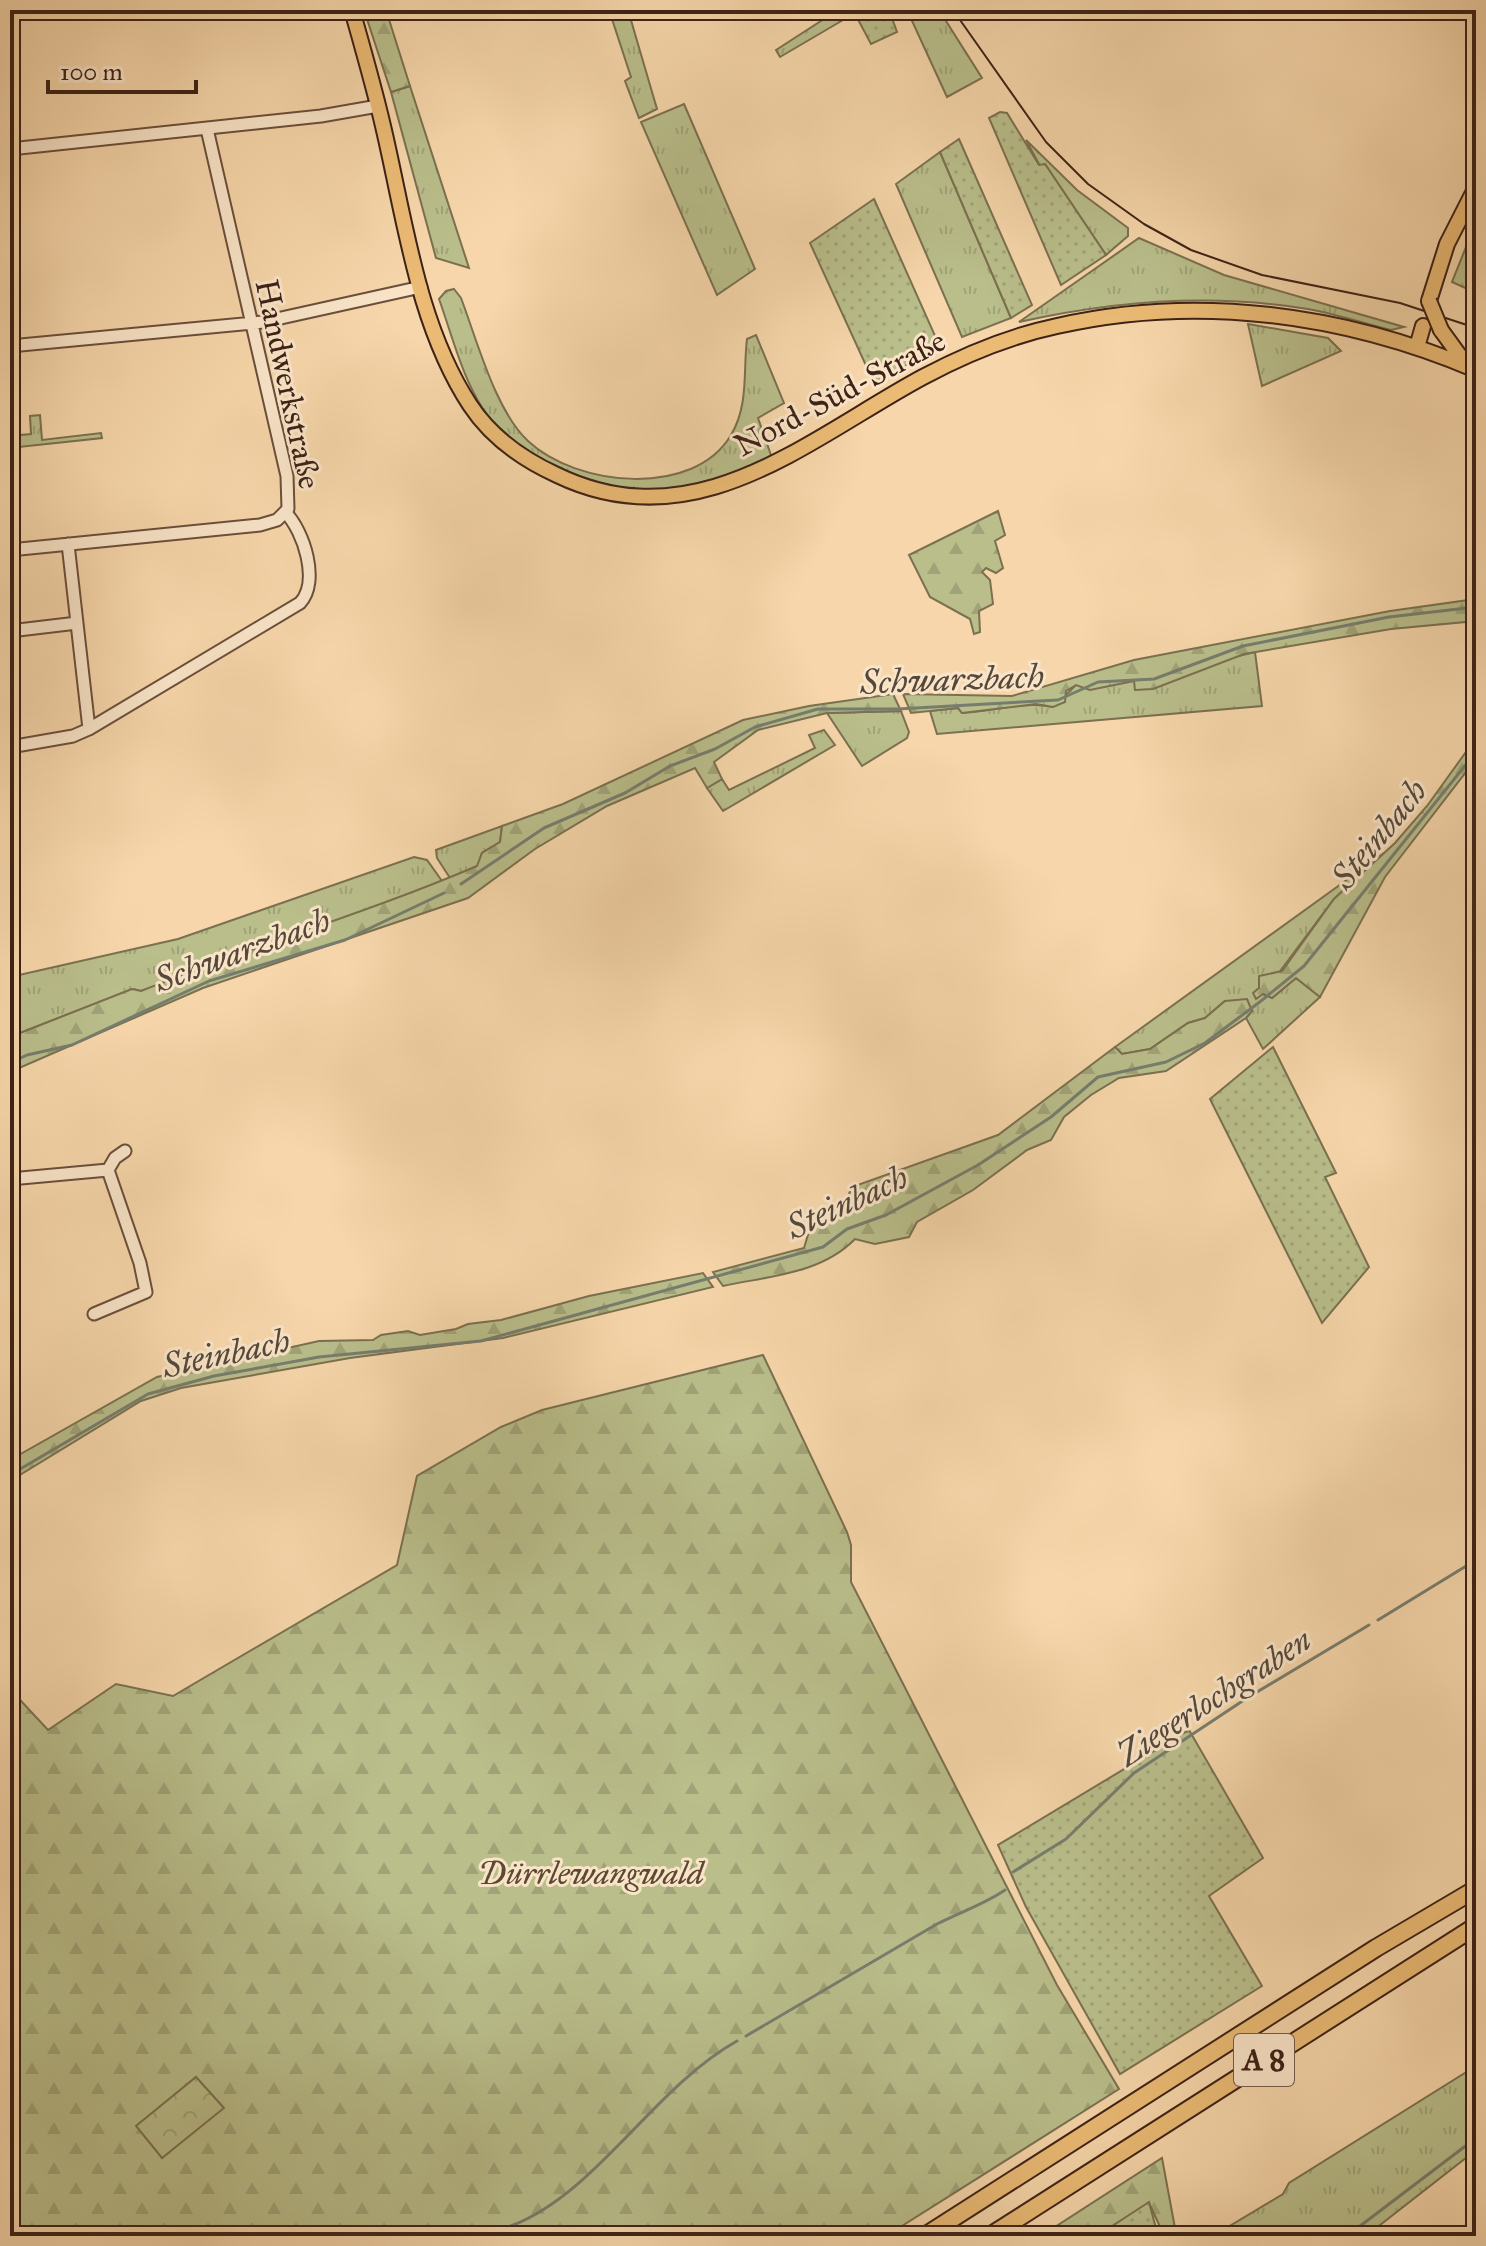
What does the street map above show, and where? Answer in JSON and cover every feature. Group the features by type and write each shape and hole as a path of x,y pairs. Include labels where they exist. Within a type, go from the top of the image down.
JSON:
{"highway":[{"name":"A 8","path":"925,2236 1376,1948 1476,1889"},
{"name":"A 8","path":"990,2236 1476,1926"}],"main road":[{"name":"Nord-Süd-Straße","path":"352,10 421,287 445,358 479,418 525,458 563,479 630,495 681,494 729,483 787,458 952,362 1015,337 1092,318 1177,309 1227,310 1290,317 1417,347 1472,368"},
{"path":"1417,347 1447,244 1476,187"},
{"path":"1430,298 1441,330 1472,368"},
{"path":"1366,333 1401,352 1472,368"}],"street":[{"path":"10,149 207,129 378,106"},
{"name":"Handwerkstraße","path":"10,747 73,736 89,729 308,596 311,581 296,526 285,512 290,499 287,476 249,323 207,129"},
{"path":"10,346 301,316 421,287"},
{"path":"10,550 260,525 277,520 285,512"},
{"path":"68,544 89,729"},
{"path":"10,631 77,623"},
{"path":"94,1314 146,1292 140,1263 108,1170 115,1158 125,1151"},
{"path":"10,1179 108,1170"}],"green space":[{"path":"364,10 386,10 410,86 391,92"},
{"path":"609,10 628,10 657,109 639,118 625,81 631,77"},
{"path":"838,10 853,10 855,13 780,57 776,50"},
{"path":"853,10 889,10 897,32 871,44"},
{"path":"907,10 939,10 982,78 947,97"},
{"path":"410,86 469,268 436,258 391,92"},
{"path":"684,104 755,269 717,295 641,122"},
{"path":"1000,112 1007,113 1039,165 1045,164 1106,255 1061,285 989,118"},
{"path":"959,139 1032,305 1011,318 940,152"},
{"path":"1026,140 1077,190 1128,228 1128,236 1106,255 1045,164 1040,166"},
{"path":"940,152 1011,318 962,337 896,184"},
{"path":"874,199 940,347 874,383 810,243"},
{"path":"1476,222 1476,293 1452,282"},
{"path":"1139,238 1224,275 1404,327 1391,330 1324,312 1265,303 1195,300 1124,304 1019,322"},
{"path":"454,289 461,298 488,374 506,411 528,441 549,457 604,476 634,479 663,477 691,469 714,455 737,424 743,400 747,339 756,335 784,403 758,418 772,458 706,483 660,491 612,490 574,478 512,441 482,408 461,363 439,299 446,291"},
{"path":"1248,324 1328,338 1341,351 1262,386"},
{"path":"40,415 42,440 101,433 102,438 10,448 10,436 31,434 30,416"},
{"path":"998,511 1005,535 995,541 1003,568 996,573 986,568 982,572 990,580 993,604 979,611 980,632 974,634 970,619 930,597 909,555"},
{"path":"1476,599 1476,621 1391,629 1244,654 1153,689 1135,690 1134,681 1090,690 1076,685 1066,691 1065,702 1053,707 1036,704 962,713 958,708 911,713 903,694 1012,696 1134,660 1390,611"},
{"path":"1255,652 1262,706 937,734 930,711 958,708 962,713 1020,706 1053,707 1076,685 1134,681"},
{"path":"893,694 901,711 827,713 758,730 714,762 722,779 707,788 695,768 607,806 535,849 468,898 203,988 10,1072 10,1037 132,989 141,991 477,866 482,853 500,842 502,826 563,804 743,720 809,706"},
{"path":"901,711 909,732 907,738 862,766 827,713"},
{"path":"824,730 835,745 723,811 707,788 722,779 729,790 815,748 809,735"},
{"path":"1476,738 1476,759 1385,877 1320,997 1296,978 1272,998 1263,994 1256,999 1253,993 1259,988 1259,976 1282,971 1334,899 1395,843 1427,806"},
{"path":"502,826 500,842 482,853 478,866 450,878 437,858 436,850"},
{"path":"1384,853 1334,899 1263,994 1272,998 1296,978 1320,997 1263,1049 1246,1018 1252,1011 1225,1001 1205,1018 1188,1023 1150,1049 1122,1054 1115,1047"},
{"path":"414,857 427,860 442,881 380,907 141,991 132,989 10,1037 10,977 178,939"},
{"path":"1247,999 1252,1011 1246,1018 1166,1071 1119,1078 1091,1095 1064,1117 1051,1140 1027,1150 973,1190 917,1222 909,1237 875,1244 855,1239 841,1251 810,1267 723,1286 713,1272 804,1248 810,1228 840,1214 852,1187 998,1135 1115,1047 1122,1054 1150,1049 1188,1023 1205,1018 1225,1001"},
{"path":"1273,1047 1336,1173 1325,1177 1369,1267 1322,1323 1210,1099"},
{"path":"703,1273 713,1287 503,1338 350,1358 181,1388 141,1401 10,1481 10,1460 157,1377 319,1341 373,1340 381,1335 408,1331 420,1335 456,1329 589,1296"},
{"name":"Dürrlewangwald","path":"763,1355 847,1532 851,1545 851,1582 1057,1985 1119,2089 886,2236 10,2236 10,1689 48,1730 116,1684 173,1696 397,1565 417,1476 501,1427 542,1410"},
{"path":"1189,1730 1263,1858 1209,1896 1262,1986 1120,2074 1026,1907 998,1845"},
{"path":"1476,2066 1476,2150 1366,2236 1213,2236 1283,2194 1289,2183"},
{"path":"196,2077 224,2108 162,2158 136,2126"},
{"path":"1162,2158 1175,2228 1162,2231 1149,2203 1097,2236 1041,2236"},
{"path":"1149,2202 1158,2236 1097,2236"}],"waterway":[{"name":"Schwarzbach","path":"461,884 544,828 625,793 670,766 715,749 755,727 818,709 898,709 1058,700 1098,682 1154,679 1243,646 1389,617 1476,607"},
{"name":"Steinbach","path":"10,1475 148,1394 214,1376 319,1357 481,1341 823,1247 847,1229 886,1215 978,1165 1051,1117 1098,1077 1166,1062 1205,1043 1261,1001 1304,966 1476,752"},
{"name":"Schwarzbach","path":"10,1063 27,1055 72,1045 209,981 345,940 444,893"},
{"name":"Ziegerlochgraben","path":"1378,1620 1476,1560"},
{"name":"Ziegerlochgraben","path":"1013,1872 1066,1839 1134,1773 1247,1698 1369,1625"},
{"name":"Ziegerlochgraben","path":"746,2036 937,1924 1005,1890"},
{"name":"Ziegerlochgraben","path":"457,2232 505,2228 542,2211 598,2165 678,2085 737,2041"},
{"path":"1347,2236 1476,2138"}],"tram line":[{"path":"953,10 1046,142 1088,184 1144,224 1191,250 1262,275 1400,303 1476,328"}]}
